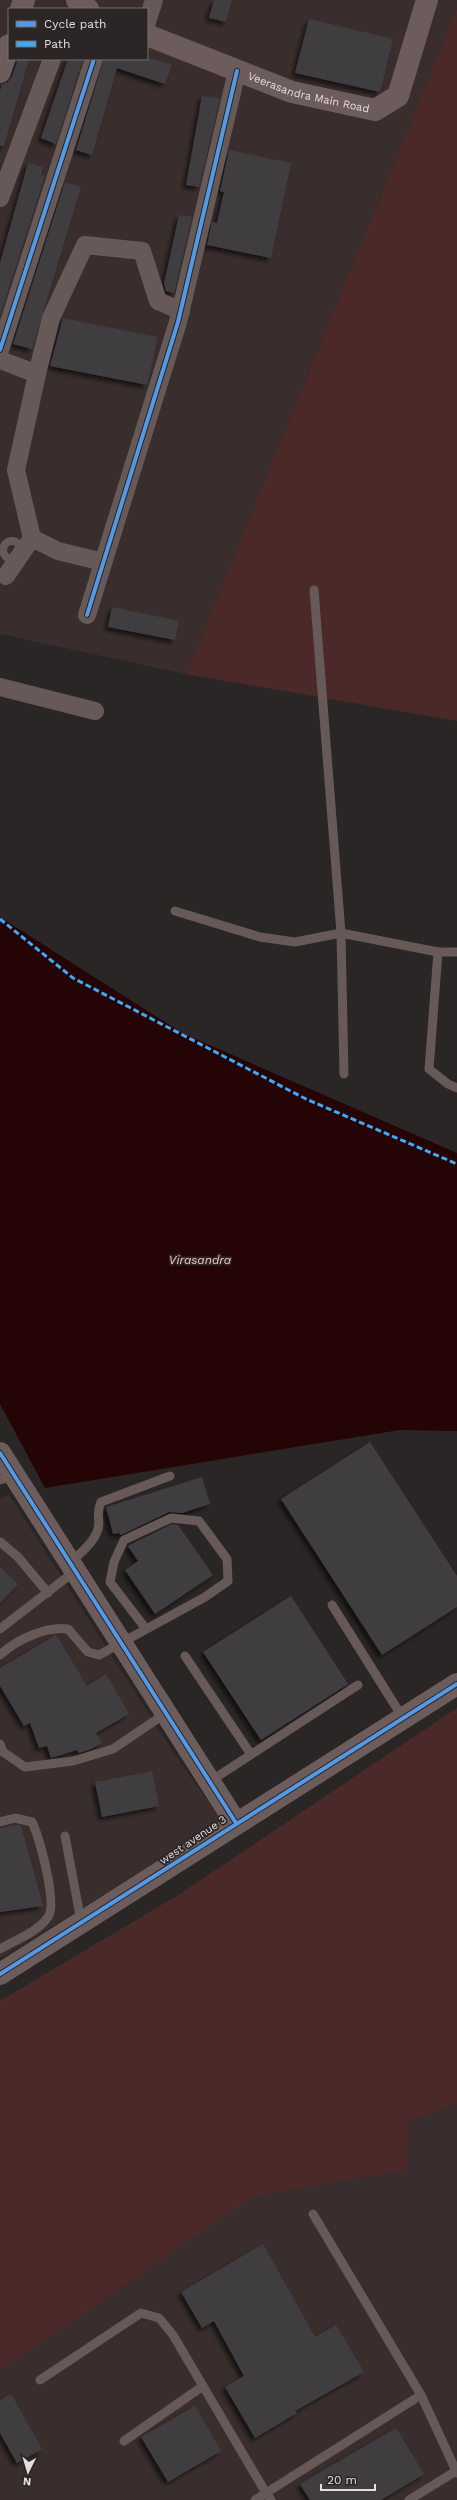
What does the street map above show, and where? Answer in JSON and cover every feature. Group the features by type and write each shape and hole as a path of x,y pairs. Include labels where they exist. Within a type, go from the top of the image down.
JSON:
{"street":[{"path":"77,0 87,8"},
{"path":"148,19 154,0"},
{"name":"Veerasandra Main Road","path":"148,35 292,92 375,110 398,96 426,0"},
{"path":"0,72 8,48"},
{"path":"0,198 52,60"},
{"path":"0,350 94,60"},
{"path":"87,615 181,311 237,71"},
{"path":"104,562 58,551 32,538 8,469 37,374 51,318 85,245 142,252 158,301 181,311"},
{"path":"0,360 37,374"},
{"path":"6,576 32,538"},
{"path":"0,687 95,711"},
{"path":"0,1453 7,1478 73,1567 236,1823"},
{"name":"west avenue 3","path":"0,1974 457,1684"}],"lane":[{"path":"314,590 341,933 344,1074"},
{"path":"175,910 260,937 295,942 341,933 438,952 457,952"},
{"path":"438,952 430,1069 448,1084 457,1088"},
{"path":"0,1629 48,1593 73,1567 93,1540 98,1527 96,1512 102,1502 170,1476"},
{"path":"0,1656 5,1651 41,1632 56,1628 68,1629 88,1652 99,1656 121,1642 146,1629 205,1597 228,1581 227,1559 199,1521 171,1518 124,1540 116,1556 110,1582 146,1629"},
{"path":"0,1542 18,1557 48,1593"},
{"path":"332,1605 403,1718"},
{"path":"185,1656 250,1753"},
{"path":"209,1782 250,1753 358,1685"},
{"path":"0,1744 4,1752 25,1767 73,1761 113,1749 166,1713"},
{"path":"0,1822 15,1818 32,1822 38,1835 52,1903 49,1916 36,1929 0,1949"},
{"path":"65,1836 82,1922"},
{"path":"313,2214 421,2395 457,2472 409,2500"},
{"path":"40,2380 141,2313 159,2318 173,2336 269,2496"},
{"path":"124,2441 203,2386"},
{"path":"255,2500 269,2496 421,2395"}],"shaded area":[{"path":"0,0 457,0 457,8 186,674 0,634"},
{"path":"457,8 457,721 186,674"},
{"path":"9,1495 173,1752 222,1821 0,1959 0,1499"},
{"path":"457,1708 457,2500 0,2500 0,2001 180,1894"},
{"path":"457,1708 457,2103 407,2122 408,2169 254,2196 0,2370 0,2001 180,1894"}],"water":[{"name":"Virasandra","path":"0,917 182,1033 457,1153 457,1431 400,1430 45,1488 0,1404"}],"building":[{"path":"214,0 232,0 226,22 209,18"},
{"path":"309,19 393,39 380,92 295,73"},
{"path":"154,59 172,65 165,84 117,68 92,155 76,150 104,60"},
{"path":"18,60 29,60 4,146 0,146 0,91 2,84 8,82 12,76"},
{"path":"68,60 83,60 56,144 41,138"},
{"path":"202,96 220,99 199,187 186,185"},
{"path":"229,150 291,163 271,258 207,245 212,222 217,223 224,192 220,191"},
{"path":"28,163 43,167 41,175 45,176 0,316 0,263"},
{"path":"65,182 81,187 32,349 13,344"},
{"path":"179,215 192,217 174,293 166,291 164,284"},
{"path":"63,318 158,337 147,385 50,366"},
{"path":"112,607 179,621 175,640 108,627"},
{"path":"370,1442 457,1576 457,1607 382,1655 281,1499"},
{"path":"202,1477 210,1504 182,1513 169,1512 121,1535 119,1533 113,1534 106,1507"},
{"path":"172,1524 178,1525 213,1575 155,1614 125,1570 138,1561 128,1546"},
{"path":"0,1567 18,1584 0,1603"},
{"path":"291,1596 348,1684 261,1740 203,1652"},
{"path":"56,1635 87,1686 106,1674 129,1714 96,1733 102,1743 79,1753 77,1750 51,1758 47,1746 39,1748 30,1723 24,1726 0,1686 0,1668"},
{"path":"152,1771 159,1806 102,1817 95,1782"},
{"path":"17,1825 21,1826 43,1906 0,1912 0,1828"},
{"path":"263,2244 315,2337 336,2325 364,2372 295,2411 297,2413 255,2438 225,2387 244,2376 214,2321 202,2328 181,2292"},
{"path":"11,2394 42,2449 17,2463 0,2433 0,2400"},
{"path":"195,2406 221,2451 168,2482 141,2437"},
{"path":"396,2428 424,2474 381,2500 310,2500 300,2484"}],"marked path":[{"path":"0,919 73,978 306,1099 457,1164"}],"cycle path":[{"path":"0,350 94,60"},
{"path":"87,615 178,322 237,71"},
{"path":"0,1453 236,1823"},
{"path":"0,1974 457,1684"}]}
